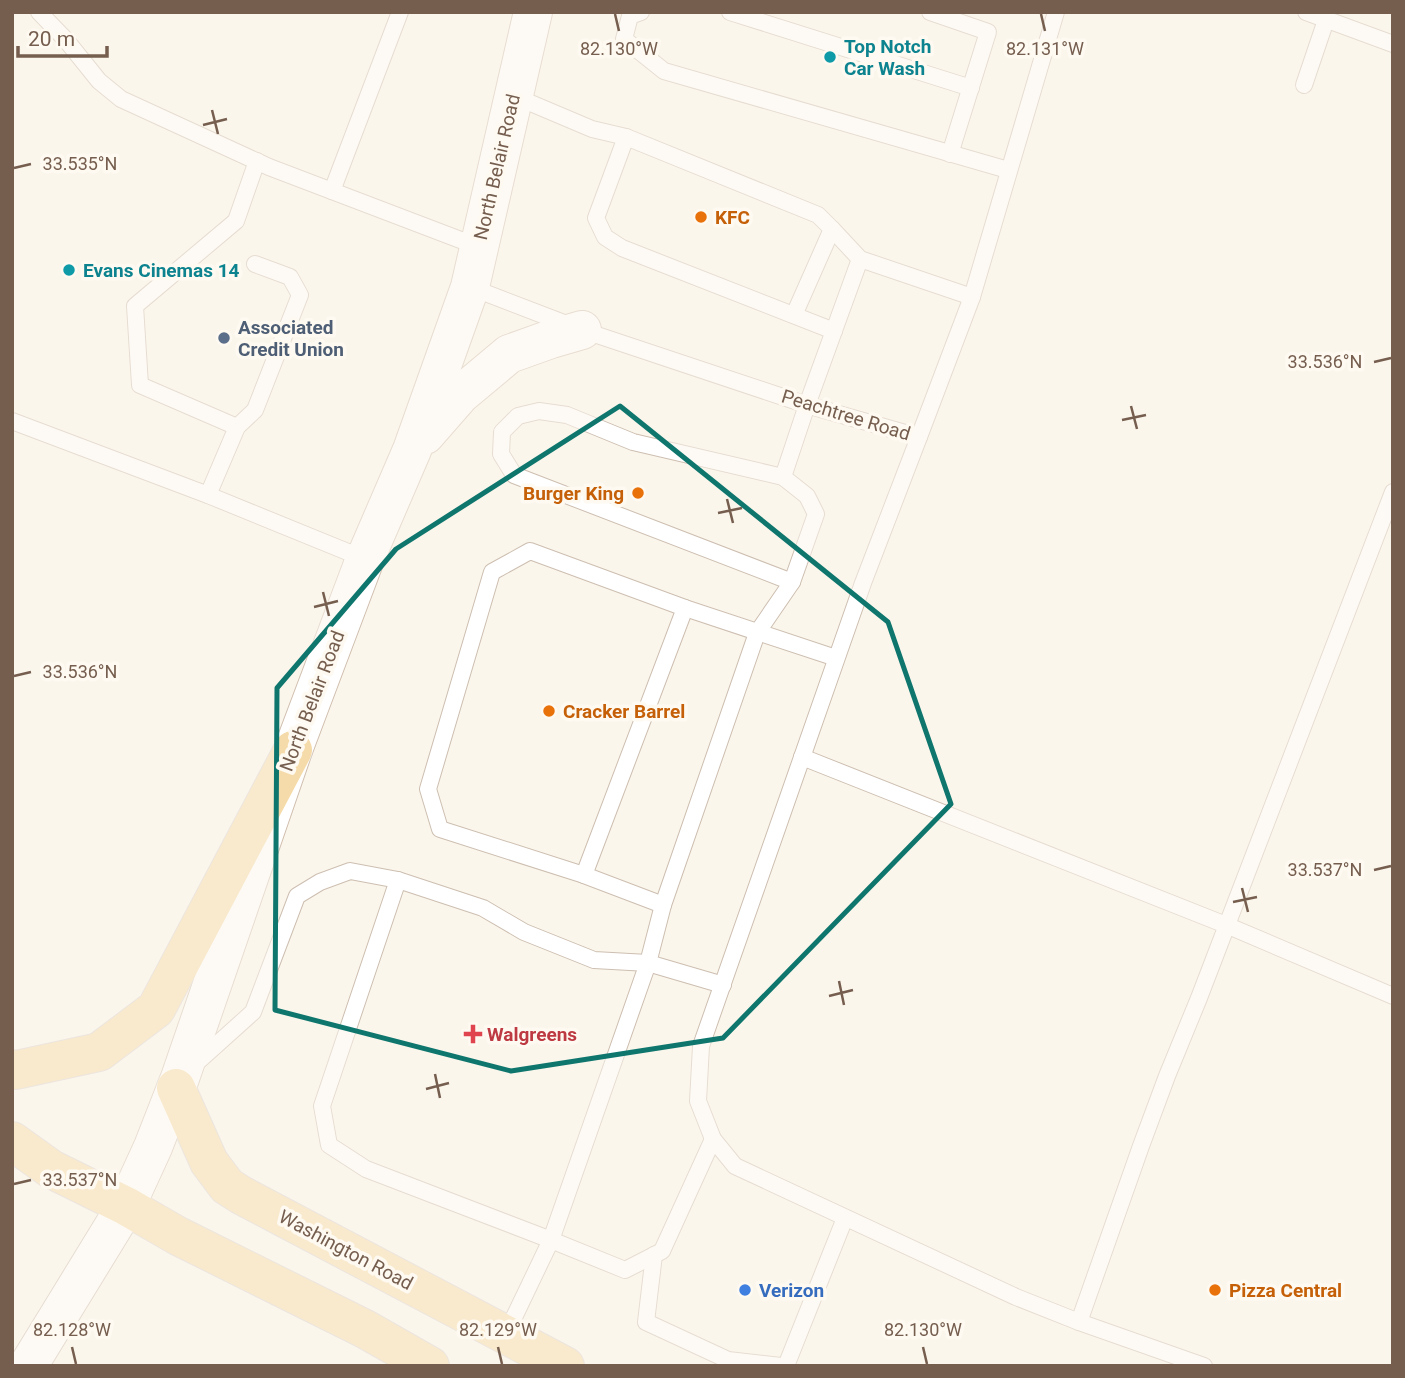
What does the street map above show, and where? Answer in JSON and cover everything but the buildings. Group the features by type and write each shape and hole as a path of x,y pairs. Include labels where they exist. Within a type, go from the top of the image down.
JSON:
{"main road":[{"name":"North Belair Road","path":"28,1366 126,1206 178,1083 293,750 365,559 412,450 470,287 533,12"},
{"path":"412,450 460,395 509,354 583,330"},
{"path":"12,1069 99,1052 156,1009 293,750"},
{"name":"Washington Road","path":"178,1083 209,1162 227,1186 565,1366"},
{"path":"12,1142 51,1169 365,1329 430,1366"}],"lane":[{"path":"39,12 110,92 121,99 257,161 479,247"},
{"path":"332,191 400,12"},
{"path":"641,12 629,16 625,39 664,71 1008,170"},
{"path":"730,12 971,88"},
{"path":"930,12 988,32 950,154"},
{"name":"Peachtree Road","path":"470,287 583,330 807,405 919,437 972,297 1056,12"},
{"path":"1306,12 1393,44"},
{"path":"1304,85 1326,20"},
{"path":"514,96 592,129 626,136 818,215 860,259 972,297"},
{"path":"626,136 596,218 605,237 622,248 834,331"},
{"path":"237,427 140,385 135,306 236,221 257,161"},
{"path":"794,315 832,229"},
{"path":"783,477 860,259"},
{"path":"208,495 237,427 255,410 300,295 290,277 255,264"},
{"path":"506,1334 551,1240 648,963 663,905 757,633 792,582 816,514 807,496 783,477 633,442 567,415 539,411 518,416 502,432 501,454 514,475 792,582"},
{"path":"12,421 208,495 365,559"},
{"path":"919,437 836,658 701,1046 698,1101 713,1139 735,1166 1016,1297 1204,1366"},
{"path":"1079,1322 1145,1134 1393,492"},
{"path":"663,905 584,875 440,829 428,789 492,572 530,551 685,608 836,658"},
{"path":"584,875 685,608"},
{"path":"802,757 1226,925 1393,996"},
{"path":"178,1083 253,1012 297,896 320,882 350,871 397,880 483,908 524,932 594,960 648,963 723,985"},
{"path":"397,880 322,1106 329,1145 366,1169 625,1270 662,1251 713,1139"},
{"path":"654,1255 646,1322 728,1360 784,1366 845,1217"}],"highlighted area":[{"path":"620,406 888,622 951,804 723,1038 511,1071 275,1010 277,688 396,549"}],"place":[{"name":"Top Notch Car Wash","path":"830,57"},
{"name":"KFC","path":"701,217"},
{"name":"Evans Cinemas 14","path":"69,270"},
{"name":"Associated Credit Union","path":"224,338"},
{"name":"Burger King","path":"638,493"},
{"name":"Cracker Barrel","path":"549,711"},
{"name":"Walgreens","path":"473,1034"},
{"name":"Verizon","path":"745,1290"},
{"name":"Pizza Central","path":"1215,1290"}]}
